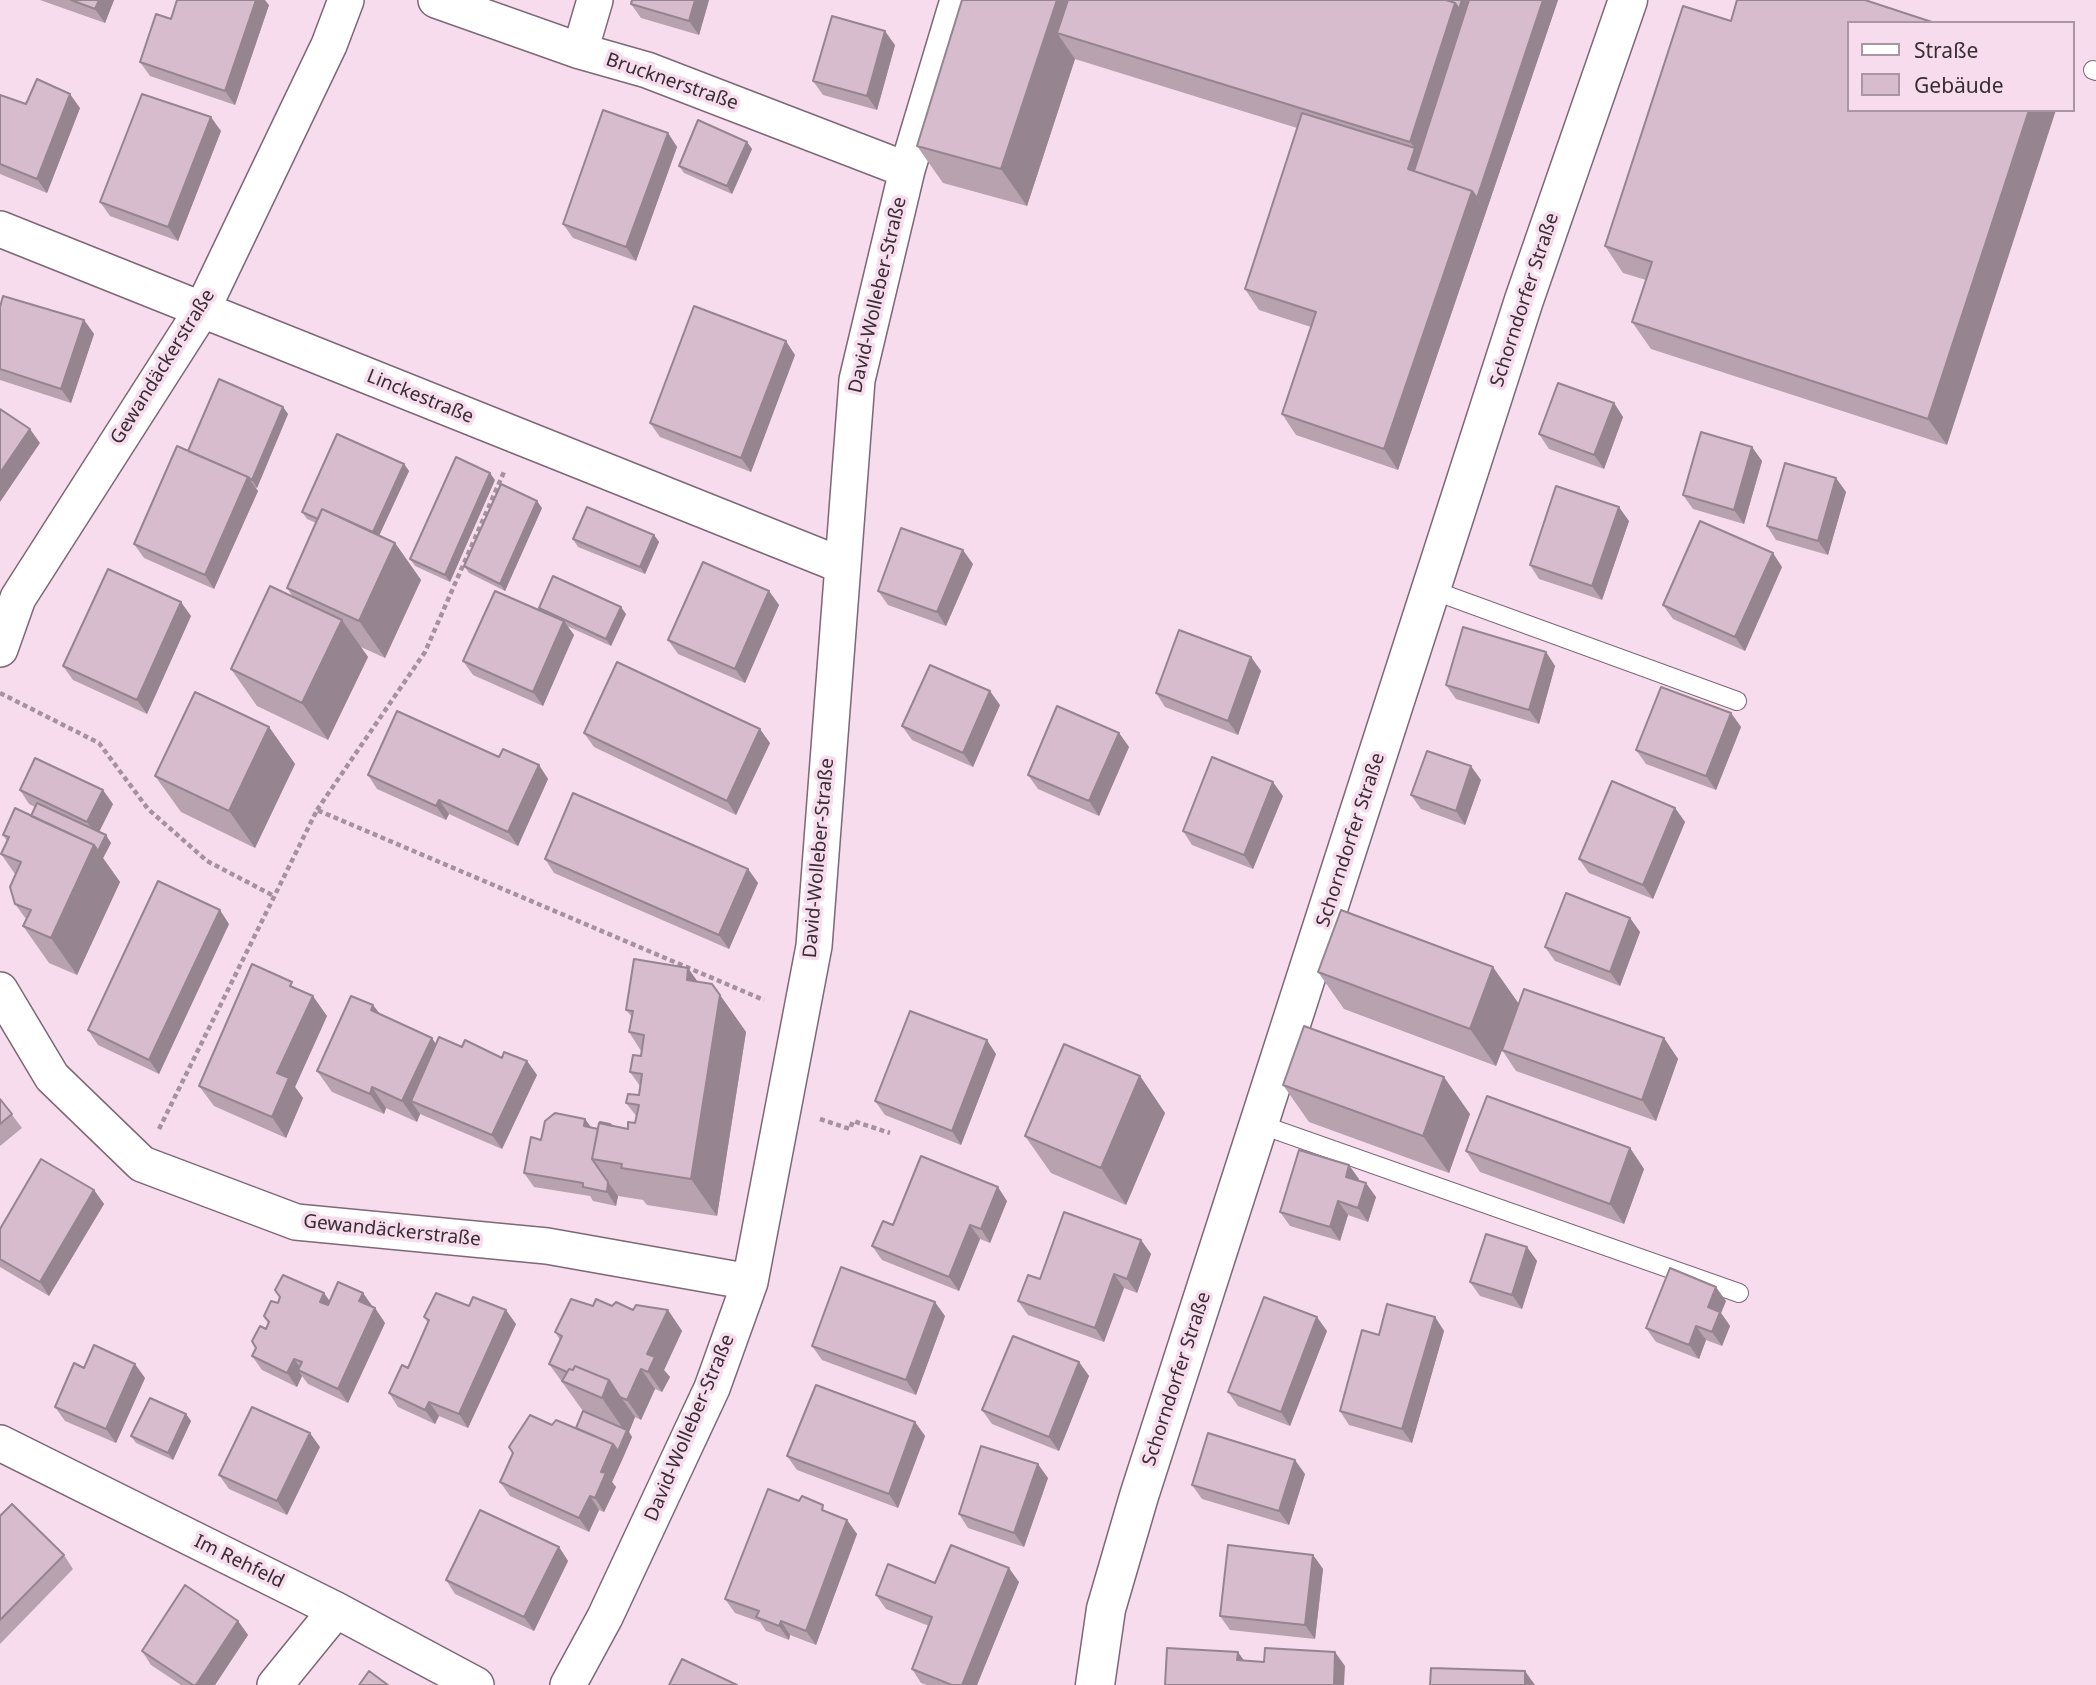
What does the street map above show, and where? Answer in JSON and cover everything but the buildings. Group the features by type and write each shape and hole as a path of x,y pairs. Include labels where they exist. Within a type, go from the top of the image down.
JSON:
{"street":[{"name":"Gewandäckerstraße","path":"0,649 9,595 202,310 329,45 346,0"},
{"name":"Brucknerstraße","path":"436,0 580,51 647,70 907,170"},
{"path":"580,51 595,0"},
{"name":"David-Wolleber-Straße","path":"568,1685 606,1617 712,1388 750,1282 814,946 857,380 907,170 958,0"},
{"name":"Schorndorfer Straße","path":"1095,1685 1106,1609 1139,1496 1524,300 1628,0"},
{"name":"Linckestraße","path":"0,229 841,565"},
{"name":"Gewandäckerstraße","path":"0,990 52,1077 142,1164 296,1222 547,1246 750,1282"},
{"name":"Im Rehfeld","path":"0,1443 336,1610 476,1685"},
{"path":"275,1685 336,1610"}],"lane":[{"path":"1432,590 1737,701"},
{"path":"1259,1124 1739,1293"}],"path":[{"path":"142,1164 317,810 425,652 519,437"},
{"path":"0,694 99,743 148,809 206,861 274,896"},
{"path":"317,810 800,1016"},
{"path":"850,1129 853,1121 890,1133"}]}
